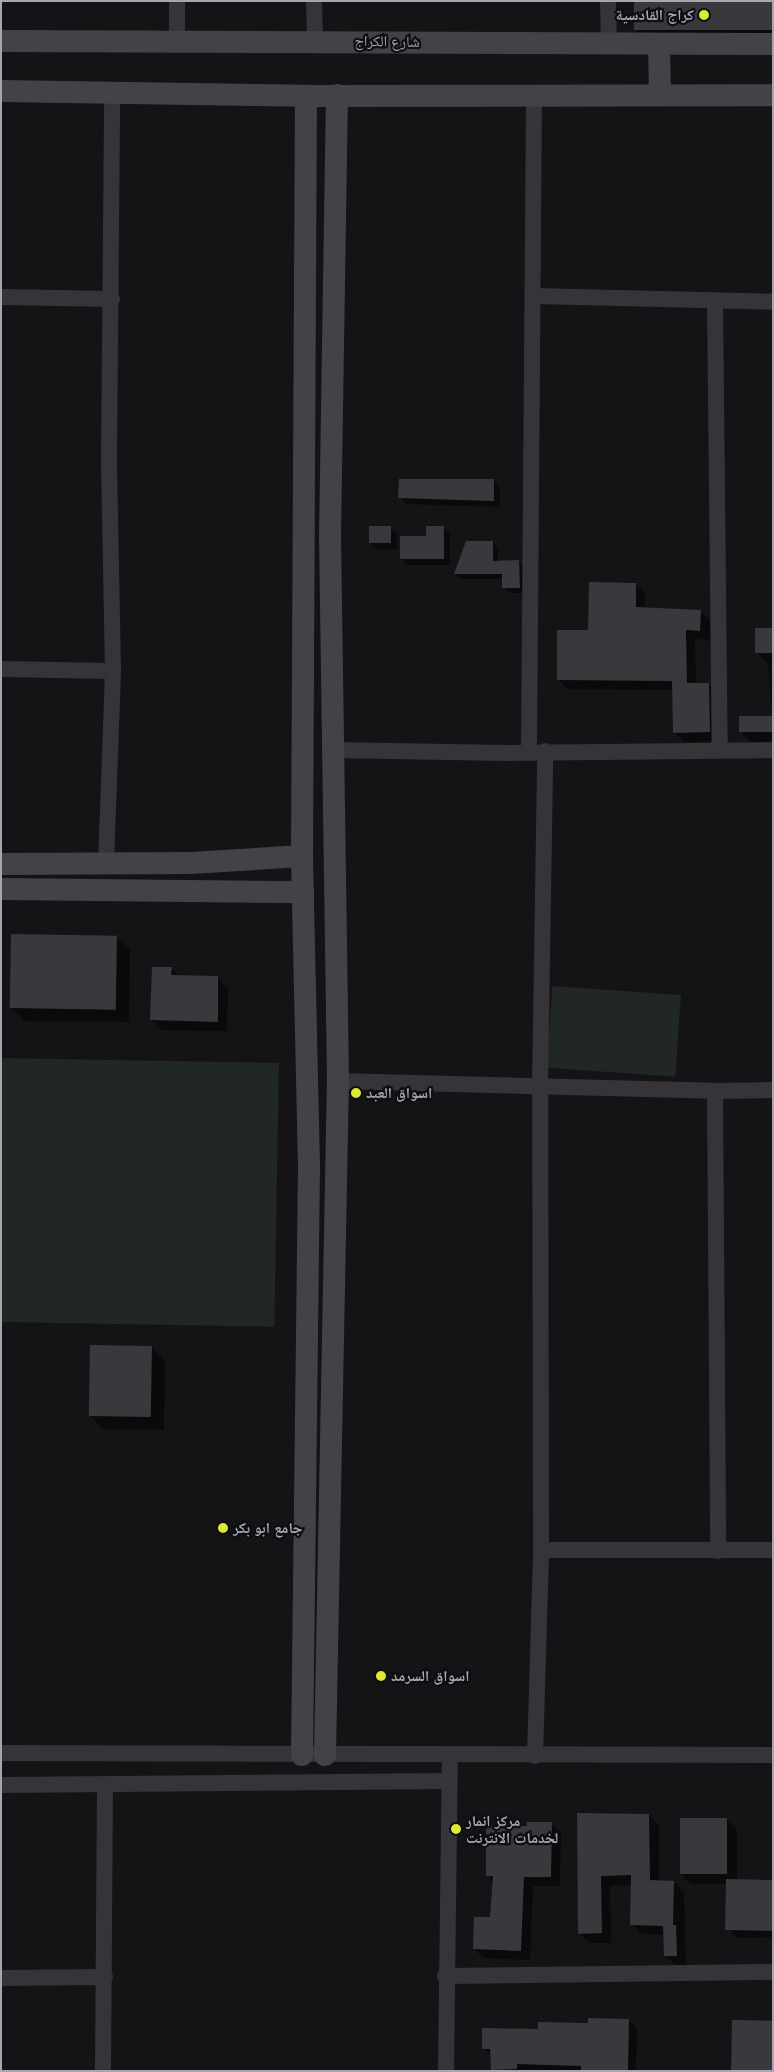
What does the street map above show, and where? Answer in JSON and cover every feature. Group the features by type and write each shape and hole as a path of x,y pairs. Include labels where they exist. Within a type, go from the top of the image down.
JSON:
{"street":[{"path":"177,1 177,42"},
{"path":"314,1 315,41"},
{"path":"608,1 609,44"},
{"name":"شارع الكراج","path":"1,41 773,44"},
{"path":"659,44 660,94"},
{"path":"1,91 306,96 773,94"},
{"path":"106,863 113,671 109,458 112,298 112,92"},
{"path":"534,94 541,1550 535,1756"},
{"path":"325,1755 338,1081 330,538 337,95"},
{"path":"302,1755 309,1167 302,856 306,538 306,96"},
{"path":"534,296 773,302"},
{"path":"1,297 112,298"},
{"path":"715,301 720,750"},
{"path":"306,538 330,538"},
{"path":"1,670 113,671"},
{"path":"333,750 773,750"},
{"path":"1,864 191,863 302,856"},
{"path":"190,890 191,863"},
{"path":"1,889 303,892"},
{"path":"338,1081 715,1091 773,1090"},
{"path":"715,1091 718,1551"},
{"path":"309,1167 336,1168"},
{"path":"541,1550 773,1550"},
{"path":"1,1753 450,1756 773,1755"},
{"path":"446,2071 445,1976 450,1756"},
{"path":"1,1785 449,1781"},
{"path":"103,2071 105,1784"},
{"path":"445,1976 773,1972"},
{"path":"1,1978 105,1977"}],"shaded area":[{"path":"552,986 681,995 675,1077 547,1068"},
{"path":"1,1058 279,1063 274,1327 1,1322"}],"building":[{"name":"كراج القادسية","path":"634,1 773,1 773,30 634,30"},
{"path":"399,479 494,479 494,501 398,498"},
{"path":"369,526 391,526 391,543 369,543"},
{"path":"426,526 444,526 444,559 400,559 400,536 426,536"},
{"path":"466,541 493,541 493,561 519,560 520,588 502,588 502,574 454,574"},
{"path":"589,582 636,583 636,607 701,610 700,631 686,630 687,683 709,683 710,732 673,733 672,681 557,680 557,630 588,630"},
{"path":"755,628 773,628 773,653 755,653"},
{"path":"739,716 773,716 773,732 739,732"},
{"path":"11,934 117,936 116,1010 10,1008"},
{"path":"152,967 172,967 171,975 218,976 218,1022 150,1020"},
{"path":"90,1345 152,1346 151,1417 89,1416"},
{"path":"577,1813 649,1814 650,1880 674,1881 673,1925 676,1925 677,1956 664,1956 663,1926 630,1925 631,1875 601,1876 602,1933 578,1934"},
{"path":"680,1818 727,1818 727,1874 680,1874"},
{"path":"527,1822 552,1822 551,1877 524,1877 521,1951 473,1949 474,1917 490,1917 493,1876 486,1876 486,1826 527,1826"},
{"path":"726,1879 773,1880 772,1931 725,1930"},
{"path":"588,2018 629,2019 628,2071 581,2071 581,2066 517,2064 517,2069 491,2070 490,2049 482,2049 482,2028 538,2029 538,2022 588,2023"},
{"path":"732,2020 773,2021 772,2071 731,2071"}],"place":[{"name":"كراج القادسية","path":"704,15"},
{"name":"اسواق العبد","path":"356,1093"},
{"name":"جامع ابو بكر","path":"223,1528"},
{"name":"اسواق السرمد","path":"381,1676"},
{"name":"مركز انمار لخدمات الانترنت","path":"456,1829"}]}
